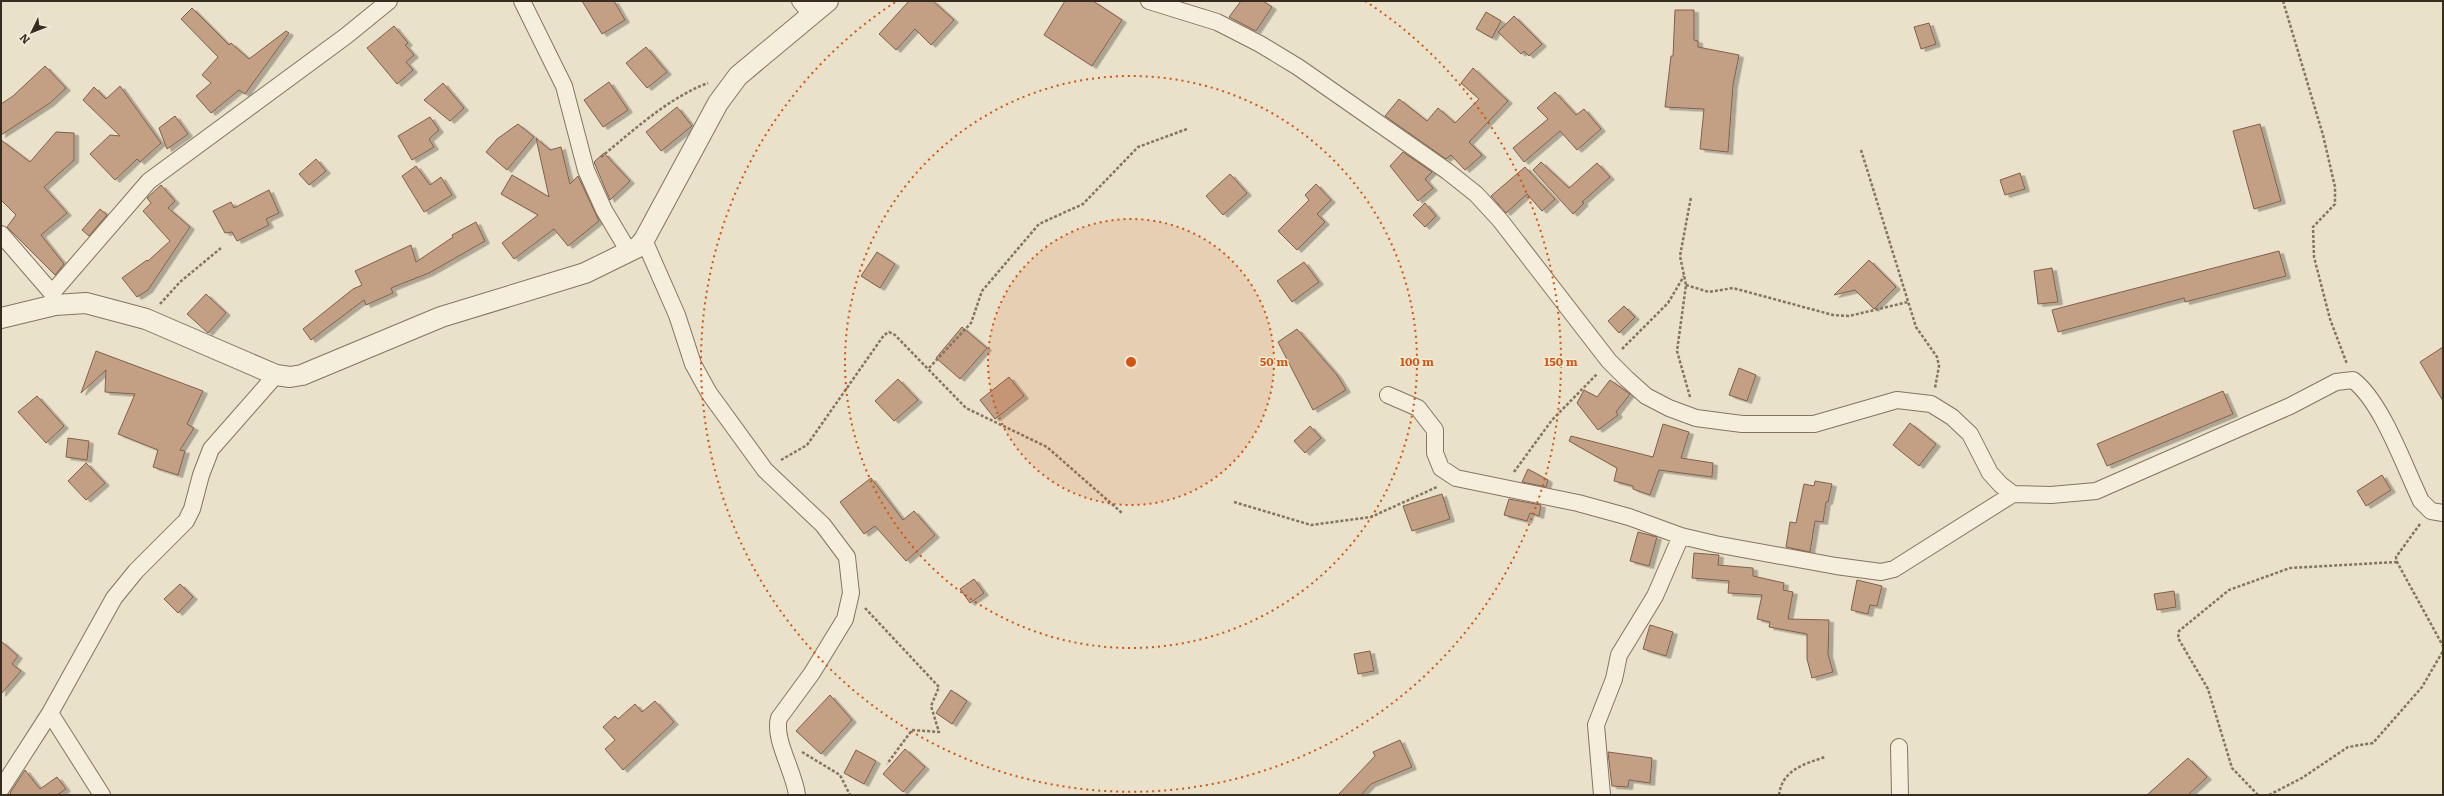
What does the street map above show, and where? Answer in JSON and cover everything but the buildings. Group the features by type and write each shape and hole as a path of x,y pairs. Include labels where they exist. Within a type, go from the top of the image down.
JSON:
{"street":[{"path":"53,299 149,181 346,36 389,1"},
{"path":"522,1 564,86 586,170 604,210 637,246 677,315 693,364 709,393 765,470 823,525 847,557 851,593 845,619 812,673 779,718 778,737 795,778 797,795"},
{"path":"1,318 53,299 86,303 146,319 276,375 302,375 441,317 585,273 637,246 718,103 738,76 805,7 828,1"},
{"path":"1149,1 1217,22 1260,44 1298,67 1447,171 1476,194 1500,220 1609,361 1646,396 1669,408 1696,418 1742,424 1814,424 1897,400 1931,404 1952,417 1970,434 1990,474 2001,486 2013,494 2051,495 2096,491 2290,406 2336,382 2352,380 2364,388 2380,413 2421,500 2437,512"},
{"path":"1,234 53,299"},
{"path":"1,789 50,713 114,598 136,572 186,521 192,509 200,475 211,449 276,375"},
{"path":"1388,395 1418,408 1435,430 1435,453 1441,468 1456,478 1578,503 1629,517 1681,536 1722,546 1881,572 1900,567 2013,494"},
{"path":"1602,795 1596,725 1614,679 1619,655 1655,596 1681,536"},
{"path":"50,713 102,795"},
{"path":"1899,747 1900,795"}],"path":[{"path":"2283,1 2322,135 2335,187 2335,204 2314,227 2314,257 2330,319 2352,380"},
{"path":"586,170 642,123 681,96 707,83 738,76"},
{"path":"929,368 971,323 982,291 1039,224 1083,204 1138,147 1187,129"},
{"path":"1861,150 1916,327 1937,357 1940,366 1931,404"},
{"path":"1691,197 1680,256 1686,285 1677,351 1696,418"},
{"path":"146,319 180,282 221,248"},
{"path":"1501,488 1552,420 1668,303 1684,276"},
{"path":"1686,285 1709,292 1733,288 1833,315 1849,316 1908,302"},
{"path":"765,470 807,445 887,332 895,335 929,368 966,408 1047,447 1122,513"},
{"path":"1234,502 1311,525 1371,517 1456,478"},
{"path":"2437,512 2396,557 2397,562 2443,646"},
{"path":"2258,795 2232,768 2208,689 2178,638 2178,631 2229,590 2290,568 2397,562"},
{"path":"851,593 939,687 931,706 940,732 912,730 887,764"},
{"path":"2269,795 2302,778 2348,747 2373,743 2422,687 2443,651"},
{"path":"778,737 840,775 850,795"},
{"path":"1780,795 1780,788 1796,767 1825,757"}]}
